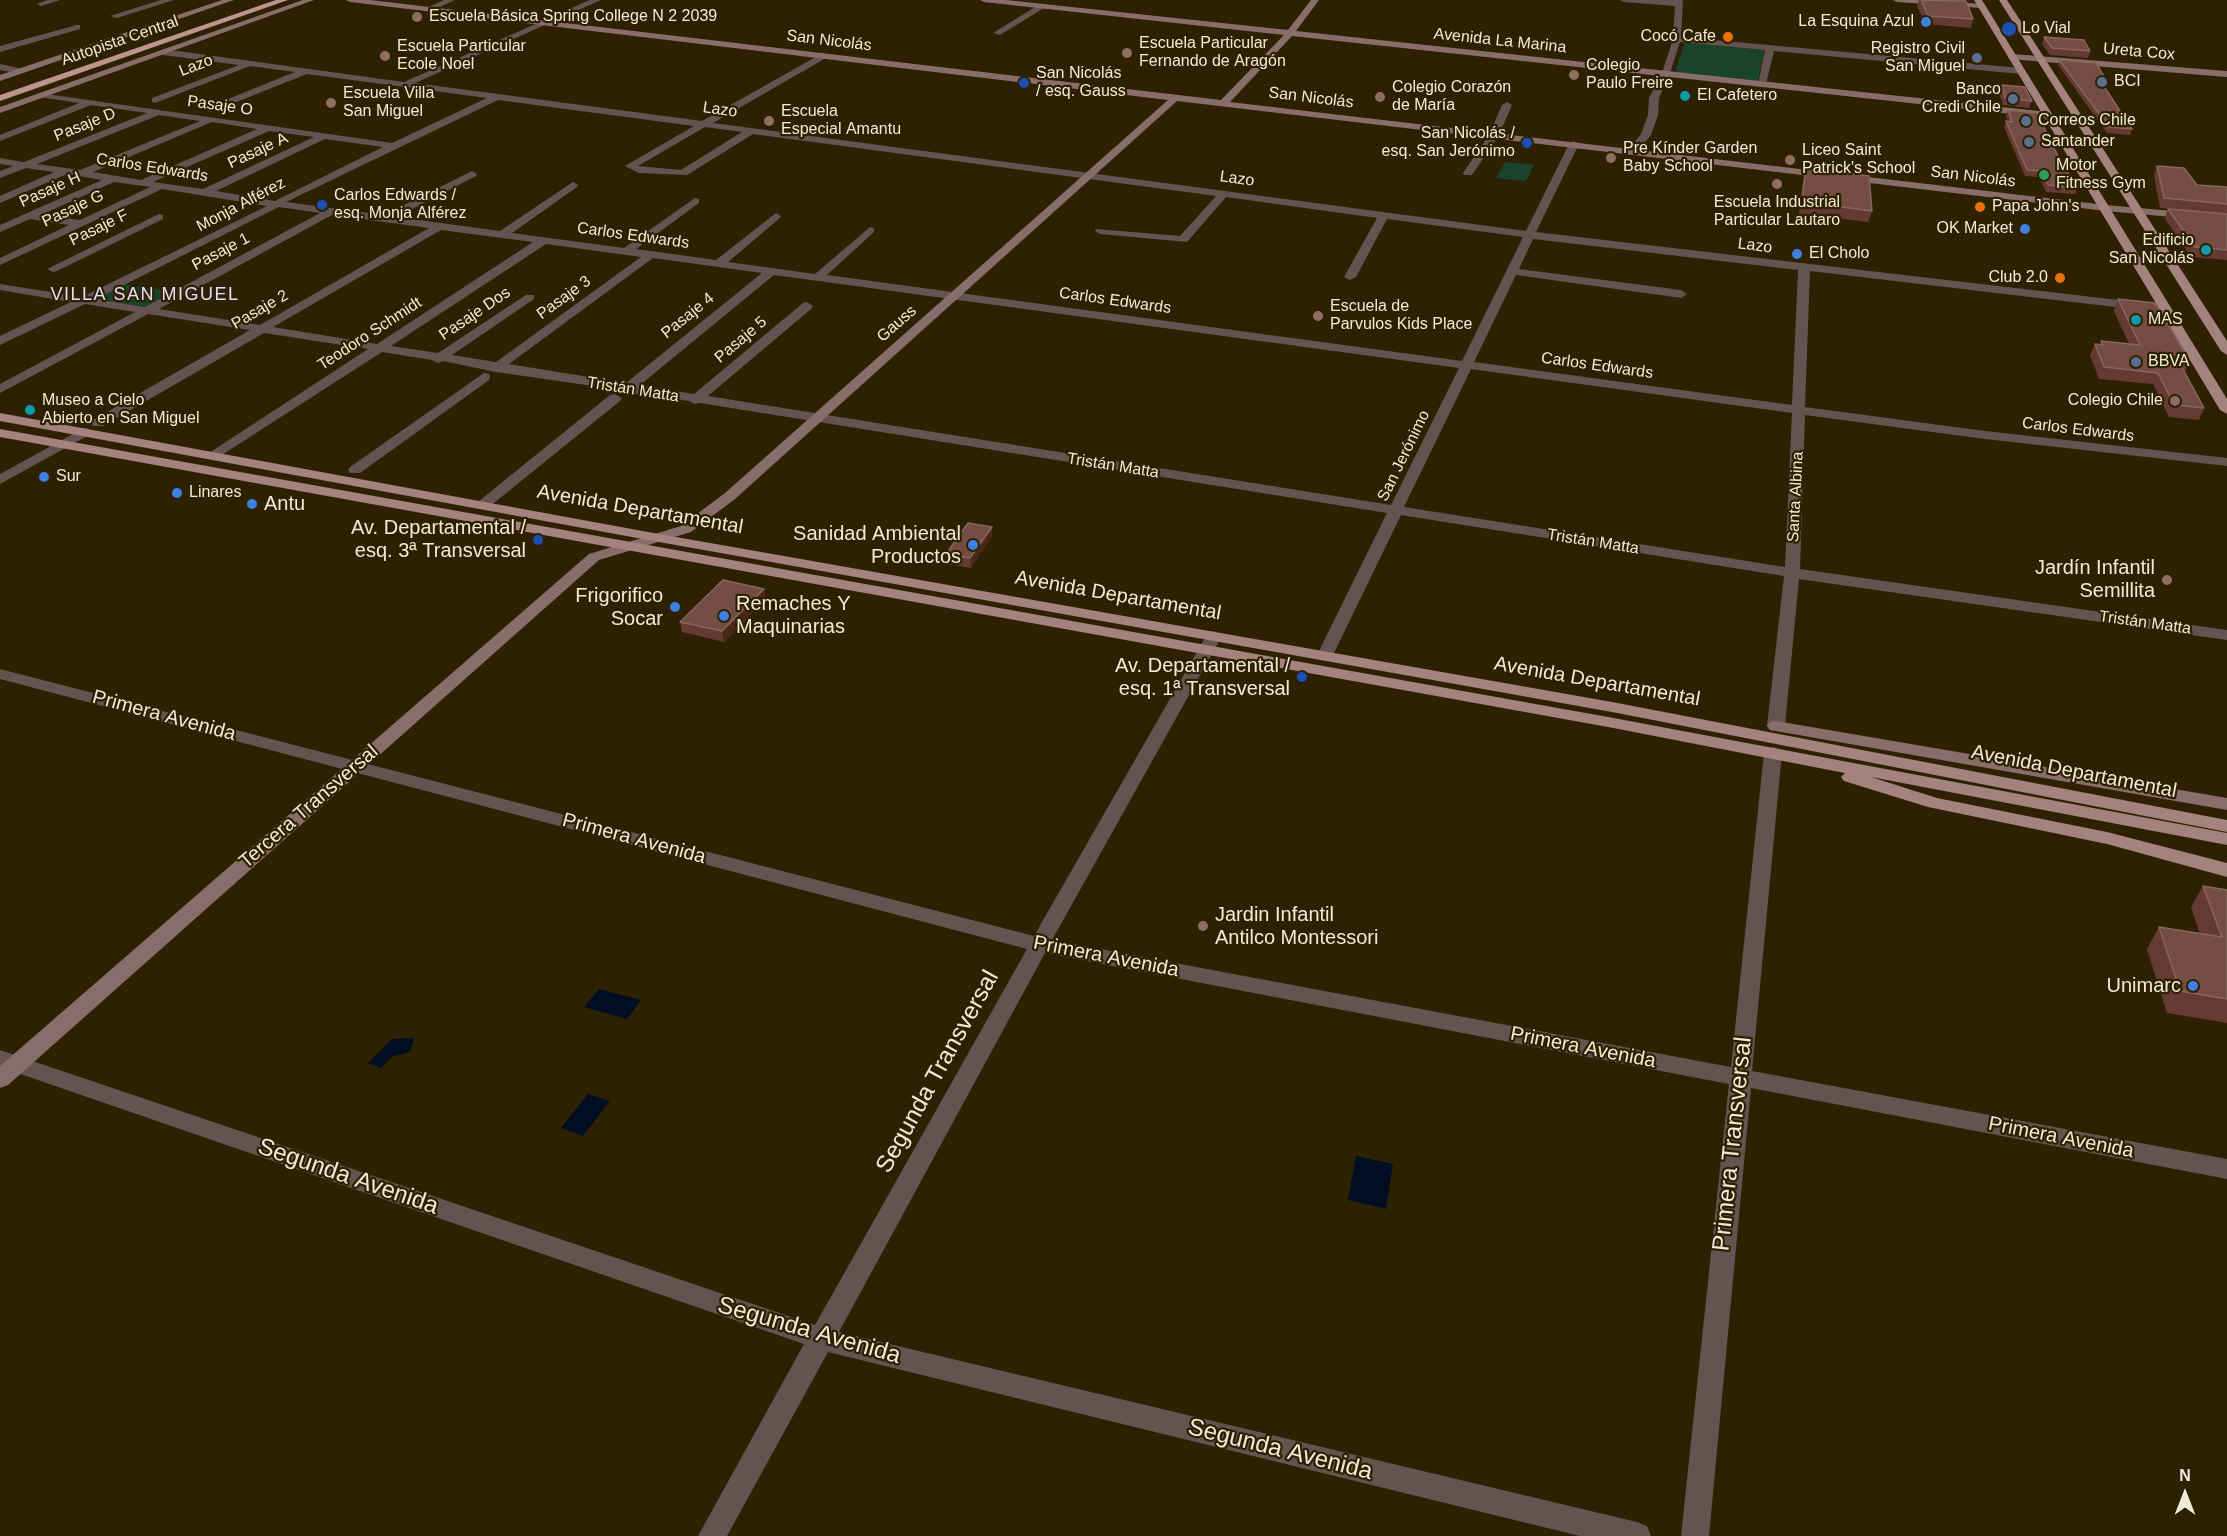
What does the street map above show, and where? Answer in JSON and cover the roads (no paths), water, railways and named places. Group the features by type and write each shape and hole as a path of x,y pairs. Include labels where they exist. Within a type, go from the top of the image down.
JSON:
{"highway":[{"name":"Autopista Central","path":"0,87 256,0"},
{"name":"Autopista Central","path":"0,98 284,0"},
{"path":"0,104 82,69"}],"main road":[{"path":"2003,0 2227,351"},
{"path":"1979,3 2106,208 2227,411"},
{"path":"2208,378 2224,377"},
{"name":"Avenida Departamental","path":"0,417 484,504 2227,839"},
{"name":"Avenida Departamental","path":"0,433 625,547 1210,643 1325,655 1612,707 2227,826"},
{"path":"1612,707 1776,726"},
{"path":"1773,753 1935,803 2107,838 2227,870"}],"street":[{"path":"41,4 56,0"},
{"path":"114,16 170,0"},
{"path":"0,78 230,0"},
{"path":"0,110 310,0"},
{"name":"San Nicolás","path":"350,0 2139,212 2227,219"},
{"name":"San Nicolás","path":"428,9 451,0"},
{"path":"404,84 597,0"},
{"name":"Avenida La Marina","path":"984,0 2048,115"},
{"path":"997,33 1052,0"},
{"path":"1224,103 1290,33 1315,0"},
{"path":"1624,0 1679,2 1677,39 1666,73 1654,98 1653,116 1646,135 1633,151"},
{"path":"1897,0 1979,3"},
{"path":"0,49 77,27"},
{"path":"1677,39 2021,71"},
{"path":"1762,84 1770,48"},
{"name":"Lazo","path":"163,52 1530,235 2167,309"},
{"path":"751,131 688,171 674,174 639,170 630,166 823,56"},
{"name":"Ureta Cox","path":"2012,57 2227,74"},
{"name":"Lazo","path":"155,100 249,64"},
{"path":"0,67 20,71"},
{"name":"Lazo","path":"81,174 305,71"},
{"name":"Pasaje O","path":"42,95 157,112 211,114 267,128 394,146"},
{"name":"Monja Alférez","path":"0,341 497,97"},
{"name":"Gauss","path":"625,547 687,529 698,522 956,296 1176,97"},
{"path":"0,138 90,102"},
{"path":"1468,174 1494,135 1507,105"},
{"name":"Pasaje D","path":"0,175 157,112"},
{"path":"142,183 267,128"},
{"name":"Pasaje A","path":"204,193 324,136"},
{"name":"San Jerónimo","path":"1325,655 1574,144"},
{"name":"Carlos Edwards","path":"0,161 330,212 2044,443 2227,462"},
{"path":"0,200 66,171"},
{"path":"385,219 472,174"},
{"name":"Pasaje H","path":"0,229 112,178"},
{"path":"502,235 573,185"},
{"name":"Pasaje G","path":"0,262 161,186"},
{"path":"1100,231 1183,240 1223,194"},
{"path":"627,251 695,201"},
{"name":"Pasaje 1","path":"0,389 330,212"},
{"path":"1350,277 1384,215"},
{"path":"28,216 82,224"},
{"path":"718,264 776,216"},
{"name":"Pasaje F","path":"53,269 159,217"},
{"name":"Pasaje 2","path":"98,423 440,226"},
{"path":"819,277 870,230"},
{"path":"55,236 105,243"},
{"name":"Teodoro Schmidt","path":"213,456 544,240"},
{"name":"Pasaje 3","path":"496,368 651,255"},
{"name":"Santa Albina","path":"1776,726 1792,573 1804,268"},
{"name":"Pasaje 4","path":"627,389 772,271"},
{"path":"1512,271 1682,294"},
{"name":"Tristán Matta","path":"2,289 695,400 811,424"},
{"name":"Pasaje Dos","path":"438,359 530,297"},
{"name":"Pasaje 5","path":"695,400 807,306"},
{"name":"Tristán Matta","path":"363,358 615,398 811,424 1395,511 1792,573 2227,635"},
{"path":"355,470 484,377"},
{"path":"484,504 615,398"},
{"path":"0,480 84,432"},
{"name":"Tercera Transversal","path":"6,1067 356,766 594,557 625,547"},
{"name":"Segunda Transversal","path":"712,1536 1210,643"},
{"name":"Primera Avenida","path":"0,674 1040,945 2227,1169"},
{"name":"Avenida Departamental","path":"1776,726 2227,804"},
{"name":"Primera Transversal","path":"1695,1536 1773,753"},
{"name":"Segunda Avenida","path":"6,1067 822,1339 1637,1536"}],"water":[{"path":"599,989 641,1000 627,1019 584,1007"},
{"path":"414,1038 410,1052 393,1056 381,1068 368,1063 392,1039"},
{"path":"588,1094 610,1101 583,1136 561,1128"},
{"path":"1356,1156 1393,1164 1386,1209 1348,1200"}],"place":[{"name":"Escuela Básica Spring College N 2 2039","path":"417,17"},
{"name":"La Esquina Azul","path":"1926,22"},
{"name":"Lo Vial","path":"2009,29"},
{"name":"Cocó Cafe","path":"1728,37"},
{"name":"Escuela Particular Fernando de Aragón","path":"1127,53"},
{"name":"Escuela Particular Ecole Noel","path":"385,56"},
{"name":"Registro Civil San Miguel","path":"1977,58"},
{"name":"Colegio Paulo Freire","path":"1574,75"},
{"name":"BCI","path":"2102,82"},
{"name":"San Nicolás / esq. Gauss","path":"1024,83"},
{"name":"El Cafetero","path":"1685,96"},
{"name":"Colegio Corazón de María","path":"1380,97"},
{"name":"Banco Credi Chile","path":"2013,99"},
{"name":"Escuela Villa San Miguel","path":"331,103"},
{"name":"Escuela Especial Amantu","path":"769,121"},
{"name":"Correos Chile","path":"2026,121"},
{"name":"Santander","path":"2029,142"},
{"name":"San Nicolás / esq. San Jerónimo","path":"1527,143"},
{"name":"Pre Kínder Garden Baby School","path":"1611,158"},
{"name":"Liceo Saint Patrick's School","path":"1790,160"},
{"name":"Motor Fitness Gym","path":"2044,175"},
{"name":"Escuela Industrial Particular Lautaro","path":"1777,184"},
{"name":"Carlos Edwards / esq. Monja Alférez","path":"322,205"},
{"name":"Papa John's","path":"1980,207"},
{"name":"OK Market","path":"2025,229"},
{"name":"Edificio San Nicolás","path":"2206,250"},
{"name":"El Cholo","path":"1797,254"},
{"name":"Club 2.0","path":"2060,278"},
{"name":"Escuela de Parvulos Kids Place","path":"1318,316"},
{"name":"MAS","path":"2136,320"},
{"name":"BBVA","path":"2136,362"},
{"name":"Colegio Chile","path":"2175,401"},
{"name":"Museo a Cielo Abierto en San Miguel","path":"30,410"},
{"name":"Sur","path":"44,477"},
{"name":"Linares","path":"177,493"},
{"name":"Antu","path":"252,504"},
{"name":"Av. Departamental / esq. 3ª Transversal","path":"538,540"},
{"name":"Sanidad Ambiental Productos","path":"973,545"},
{"name":"Jardín Infantil Semillita","path":"2167,580"},
{"name":"Frigorifico Socar","path":"675,607"},
{"name":"Remaches Y Maquinarias","path":"724,616"},
{"name":"Av. Departamental / esq. 1ª Transversal","path":"1302,677"},
{"name":"Jardin Infantil Antilco Montessori","path":"1203,926"},
{"name":"Unimarc","path":"2193,986"}],"district":[{"name":"VILLA SAN MIGUEL","path":"145,295"}]}
